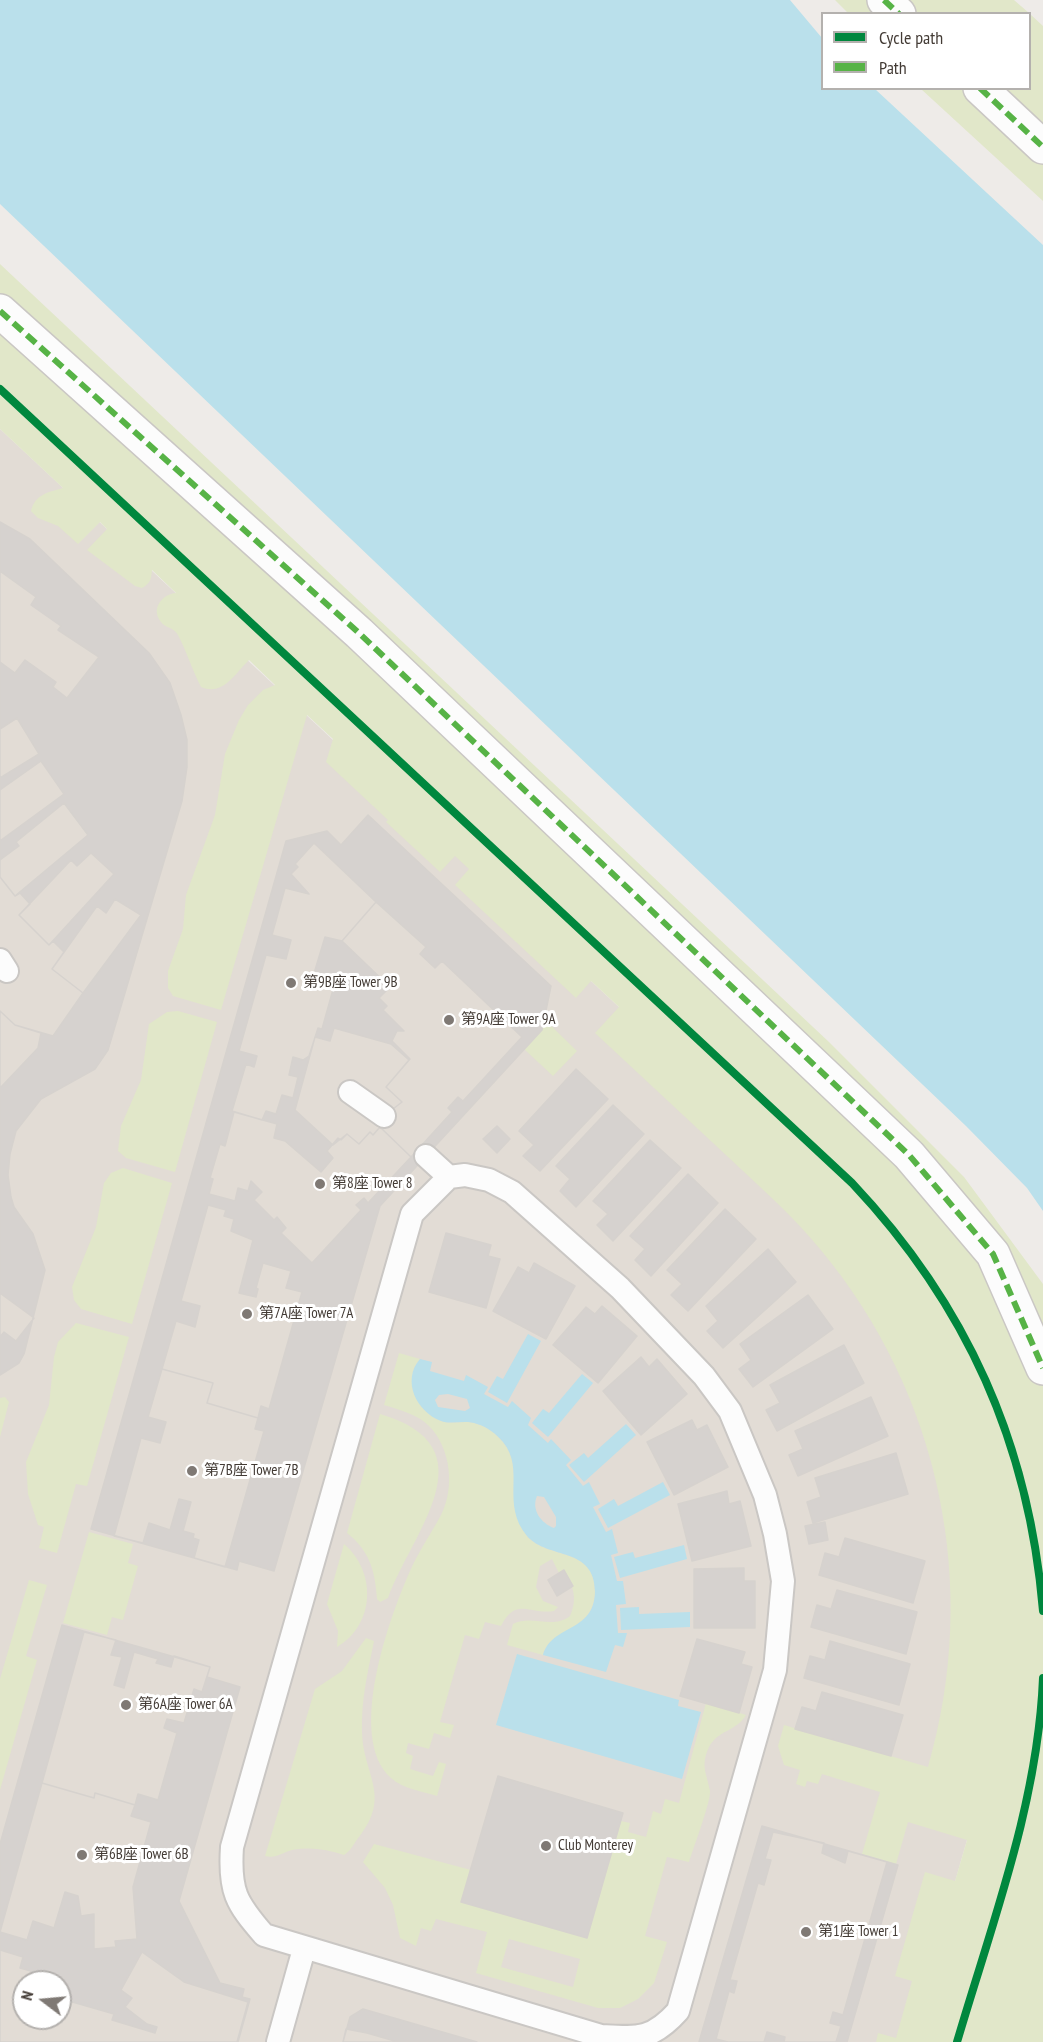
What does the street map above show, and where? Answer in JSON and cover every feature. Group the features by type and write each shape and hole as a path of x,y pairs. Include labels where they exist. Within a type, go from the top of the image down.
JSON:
{"street":[{"path":"884,0 897,12"},
{"path":"982,90 1043,147"},
{"path":"0,311 358,633 909,1155 993,1254 1043,1368"}],"lane":[{"path":"350,1092 384,1116"},
{"path":"426,1156 448,1177"},
{"path":"465,1175 489,1180 512,1192 640,1308 704,1376 730,1411 765,1495 775,1534 783,1581 776,1670 678,2011 662,2029 633,2038 601,2036 304,1949 264,1935 241,1909 230,1877 232,1847 412,1214 448,1177 465,1175"},
{"path":"278,2042 304,1949"}],"shaded area":[{"path":"0,429 788,1165 957,1409 967,1840 909,2042 0,2042"}],"green space":[{"path":"835,0 1014,0 1028,12 847,12"},
{"path":"1031,15 1043,26 1043,201 922,90 1031,90"},
{"path":"0,264 829,1042 964,1177 1043,1284 1043,2042 876,2042 878,2033 896,2038 912,1981 895,1976 925,1872 955,1881 967,1840 908,1822 896,1864 862,1854 880,1792 822,1774 818,1784 807,1781 805,1787 796,1784 800,1770 784,1765 778,1746 784,1725 928,1767 943,1699 950,1630 949,1562 939,1494 921,1428 895,1365 861,1305 820,1249 775,1201 595,1033 619,1007 591,981 576,998 455,885 469,869 455,856 440,872 386,822 388,820 326,762 333,739 307,715 221,1010 173,996 168,988 168,971 183,929 186,895 215,815 225,754 248,705 263,690 275,685 249,660 233,678 222,686 216,689 201,687 178,635 163,624 158,617 157,607 163,599 176,593 152,570 147,584 142,588 135,586 87,550 107,529 100,522 78,544 58,526 38,518 31,511 39,497 63,488 0,429"},
{"path":"178,1011 217,1022 175,1172 126,1158 118,1151 121,1126 141,1080 149,1024 167,1012"},
{"path":"544,1019 577,1051 553,1076 524,1049 542,1030"},
{"path":"123,1168 172,1183 132,1324 81,1309 74,1300 72,1287 96,1227 104,1183 111,1173"},
{"path":"76,1323 129,1337 87,1486 76,1484 57,1553 39,1548 44,1527 38,1525 28,1494 26,1462 49,1405 54,1357 58,1342"},
{"path":"399,1353 420,1359 412,1376 412,1385 419,1403 432,1417 441,1421 481,1425 492,1431 503,1442 510,1453 513,1464 514,1499 519,1524 527,1536 536,1543 579,1560 588,1567 593,1577 595,1592 593,1605 588,1615 555,1638 543,1655 507,1645 513,1624 527,1620 556,1622 570,1616 574,1603 572,1587 564,1570 559,1573 552,1559 540,1566 536,1587 543,1601 558,1607 554,1611 518,1609 507,1617 501,1626 485,1622 479,1639 465,1635 440,1722 454,1725 450,1738 434,1733 429,1749 408,1743 406,1753 413,1756 410,1769 433,1776 439,1762 446,1764 437,1796 407,1787 391,1778 378,1760 372,1735 372,1707 383,1647 410,1571 441,1515 449,1481 442,1445 429,1426 414,1415 384,1405"},
{"path":"5,1397 9,1402 0,1437 0,1398"},
{"path":"380,1414 414,1429 432,1447 439,1469 435,1494 426,1519 388,1598 380,1602 377,1599 370,1562 361,1547 347,1533"},
{"path":"89,1532 133,1544 128,1563 138,1566 123,1620 112,1617 107,1635 63,1623"},
{"path":"344,1544 355,1556 362,1569 367,1598 365,1612 359,1626 337,1647 338,1631 327,1604"},
{"path":"29,1580 47,1585 26,1656 37,1660 0,1790 0,1679"},
{"path":"366,1638 374,1641 365,1686 362,1720 364,1747 375,1797 374,1809 369,1822 351,1849 344,1855 325,1850 306,1849 265,1856 315,1689 342,1671"},
{"path":"706,1703 746,1715 738,1724 717,1737 706,1754 705,1765 710,1796 689,1862 667,1857 645,1936 667,1942 654,1983 638,1999 620,2008 598,2008 476,1973 487,1932 436,1919 431,1931 421,1928 416,1946 400,1938 393,1905 385,1888 363,1862 374,1844 471,1870 462,1902 587,1938 621,1821 630,1823 628,1832 646,1837 653,1811 661,1814 665,1799 679,1803","holes":["509,1939 580,1959 573,1987 501,1967"]}],"water":[{"path":"0,0 790,0 821,37 821,90 876,90 1043,245 1043,1211 1027,1188 966,1126 0,204"},
{"path":"528,1334 541,1341 507,1403 488,1392 497,1376 503,1379"},
{"path":"420,1359 432,1362 430,1371 464,1381 466,1375 488,1387 484,1394 508,1407 512,1401 531,1418 528,1425 548,1443 551,1439 571,1460 566,1465 583,1486 589,1482 600,1504 593,1507 606,1532 612,1529 618,1553 611,1555 617,1581 623,1581 626,1604 616,1605 618,1633 627,1633 623,1647 615,1645 606,1672 543,1655 555,1638 588,1615 593,1605 595,1592 593,1577 579,1560 546,1548 527,1536 519,1524 515,1511 513,1464 510,1453 503,1442 481,1425 441,1421 432,1417 414,1395 412,1377 414,1368","holes":["448,1394 467,1399 470,1408 465,1411 438,1407 435,1400 439,1395","537,1496 544,1497 556,1517 554,1528 538,1515 535,1506"]},
{"path":"582,1374 593,1383 548,1437 532,1423 543,1409 549,1413"},
{"path":"626,1424 636,1435 584,1482 569,1465 584,1453 588,1458"},
{"path":"663,1482 670,1495 608,1528 598,1509 614,1499 618,1506"},
{"path":"684,1545 687,1559 620,1578 614,1557 633,1552 635,1558"},
{"path":"639,1607 639,1614 690,1612 690,1627 621,1630 620,1608"},
{"path":"517,1654 679,1700 678,1706 701,1712 682,1779 496,1725"}],"building":[{"path":"0,522 30,539 149,653 170,683 181,715 187,740 187,767 182,801 108,1050 95,1069 41,1099 16,1131 8,1175 11,1197 14,1207 33,1234 45,1270 24,1354 19,1363 0,1375 0,1011 15,1025 53,1036 83,993 52,969 64,952 53,941 49,945 19,915 30,904 20,893 15,896 0,877"},
{"path":"0,571 36,597 31,605 61,626 58,630 99,657 67,698 53,687 56,682 25,660 15,673 0,662"},
{"path":"17,718 39,754 0,778 0,729"},
{"path":"41,761 64,794 0,841 0,790"},
{"path":"64,803 88,835 15,896 0,877 0,860 19,846 16,842"},
{"path":"368,815 551,986 542,1030 380,1206 274,1571 239,1561 237,1570 91,1529 286,841 327,831 341,845","holes":["334,1028 391,1044 409,1060 386,1087 402,1102 384,1116 386,1120 373,1135 370,1132 359,1144 347,1134 333,1145 295,1110 315,1037 330,1041"]},
{"name":"第9B座 Tower 9B","path":"314,843 376,902 342,941 325,937 312,980 334,986 322,1029 318,1028 309,1056 303,1060 293,1057 289,1075 298,1077 293,1098 282,1095 276,1114 266,1111 262,1120 232,1111 246,1064 254,1067 257,1056 239,1051 266,955 286,959 291,940 272,935 285,888 309,894 291,874 298,867 295,864"},
{"path":"91,853 114,874 49,945 19,915 71,860 77,866"},
{"path":"115,899 141,915 83,993 52,969 97,906 106,913"},
{"name":"第9A座 Tower 9A","path":"376,902 426,947 420,954 435,968 442,961 522,1037 463,1101 458,1097 448,1108 452,1112 411,1157 380,1127 386,1120 384,1116 402,1102 386,1087 410,1059 392,1041 397,1031 404,1031 383,1010 387,1006 379,998 390,987 342,941"},
{"path":"0,1011 15,1025 41,1033 38,1048 0,1088"},
{"path":"576,1069 608,1099 540,1171 523,1156 534,1145 519,1131"},
{"path":"613,1105 644,1134 576,1207 560,1191 570,1179 556,1166"},
{"name":"第8座 Tower 8","path":"234,1112 277,1124 274,1138 285,1141 321,1172 333,1158 327,1151 338,1138 341,1140 347,1134 359,1144 370,1132 373,1135 380,1127 411,1157 368,1203 364,1198 356,1205 361,1210 312,1263 281,1233 286,1228 277,1217 274,1220 254,1200 262,1192 251,1181 248,1191 238,1188 235,1201 209,1194 213,1179 210,1178 220,1144 225,1146"},
{"path":"497,1126 510,1139 497,1153 483,1139"},
{"path":"650,1140 681,1168 613,1241 597,1225 608,1214 593,1201"},
{"path":"688,1174 718,1203 651,1276 635,1260 645,1249 630,1236"},
{"name":"第7A座 Tower 7A","path":"208,1205 226,1210 224,1216 234,1219 231,1231 253,1240 239,1293 256,1297 258,1289 256,1288 263,1263 291,1271 286,1288 302,1292 269,1409 261,1406 258,1418 207,1403 213,1383 162,1369 176,1321 195,1327 200,1306 181,1301"},
{"path":"725,1209 756,1239 688,1311 671,1295 682,1284 667,1270"},
{"path":"446,1233 491,1245 488,1256 500,1259 486,1308 429,1292"},
{"path":"768,1249 796,1282 723,1348 707,1331 718,1321 706,1306"},
{"path":"534,1263 575,1286 546,1339 493,1311 518,1267 529,1273"},
{"path":"0,1293 34,1318 16,1341 4,1332 0,1337"},
{"path":"808,1295 833,1329 753,1387 739,1369 751,1360 740,1344"},
{"path":"602,1306 637,1336 598,1383 553,1345 586,1307 595,1314"},
{"path":"844,1345 864,1383 777,1431 766,1410 780,1403 770,1385"},
{"path":"641,1357 649,1367 657,1359 687,1394 641,1435 603,1391"},
{"name":"第7B座 Tower 7B","path":"162,1369 213,1383 207,1403 258,1418 255,1429 264,1431 225,1567 194,1558 199,1540 193,1538 194,1534 183,1531 191,1502 179,1499 170,1530 149,1523 143,1543 114,1536 141,1438 160,1443 166,1422 148,1417"},
{"path":"871,1397 888,1436 798,1476 789,1455 803,1449 795,1431"},
{"path":"692,1420 697,1430 707,1425 728,1467 674,1495 647,1442"},
{"path":"896,1453 908,1494 813,1523 807,1502 821,1497 815,1478"},
{"path":"727,1491 729,1504 740,1501 751,1546 692,1561 678,1504"},
{"path":"825,1522 828,1540 809,1544 805,1526"},
{"path":"845,1538 925,1561 913,1603 819,1575 825,1553 839,1557"},
{"path":"744,1568 744,1581 755,1581 755,1628 694,1628 694,1569"},
{"path":"564,1570 573,1586 557,1596 548,1580"},
{"path":"837,1590 917,1612 906,1654 811,1627 817,1605 831,1609"},
{"path":"62,1625 210,1667 207,1677 240,1687 179,1901 220,1983 244,1989 242,1997 250,1999 238,2042 0,2042 0,1844"},
{"name":"第6A座 Tower 6A","path":"84,1632 116,1640 111,1655 122,1657 114,1685 124,1688 134,1652 158,1659 156,1663 171,1667 174,1656 210,1667 202,1692 194,1689 184,1723 167,1719 164,1728 177,1733 158,1800 138,1794 135,1805 95,1793 94,1798 42,1783"},
{"path":"697,1639 745,1652 741,1664 752,1667 739,1713 680,1696"},
{"path":"830,1641 910,1664 899,1705 804,1678 810,1656 825,1660"},
{"path":"822,1692 903,1715 891,1756 795,1729 802,1707 816,1711"},
{"name":"Club Monterey","path":"498,1776 623,1813 587,1938 461,1902"},
{"name":"第6B座 Tower 6B","path":"42,1783 94,1798 95,1793 135,1805 131,1816 151,1822 133,1887 137,1939 115,1941 116,1947 94,1949 94,1914 81,1916 78,1896 65,1892 54,1928 33,1921 27,1940 0,1932"},
{"name":"第1座 Tower 1","path":"762,1826 898,1865 847,2042 699,2042"},
{"name":"第1座 Tower 1","path":"773,1832 824,1843 822,1853 845,1863 848,1851 887,1862 843,2015 833,2012 830,2023 841,2026 836,2042 784,2042 785,2037 767,2032 764,2042 728,2042 716,2039 729,1991 734,1993 737,1981 730,1980 758,1883 764,1885 771,1860 765,1859"},
{"path":"0,1950 23,1957 20,1968 27,1970 12,1970 12,2030 72,2030 72,2002 114,2014 112,2020 155,2033 157,2027 147,2024 125,2007 132,1998 121,1990 142,1952 184,1982 248,2002 237,2042 0,2042"},
{"path":"363,2009 477,2042 343,2042 350,2017"},
{"path":"346,2029 367,2033 398,2042 343,2042"}],"marked path":[{"path":"884,0 897,12"},
{"path":"982,90 1043,147"},
{"path":"0,311 359,633 909,1155 993,1254 1043,1368"}],"cycle path":[{"path":"0,389 852,1183 893,1230 928,1278 959,1328 985,1380 1007,1434 1023,1491 1035,1550 1043,1611"},
{"path":"957,2042 1023,1817 1039,1725 1043,1678"}],"place":[{"name":"第9B座 Tower 9B","path":"291,983"},
{"name":"第9A座 Tower 9A","path":"449,1020"},
{"name":"第8座 Tower 8","path":"320,1184"},
{"name":"第7A座 Tower 7A","path":"247,1314"},
{"name":"第7B座 Tower 7B","path":"192,1471"},
{"name":"第6A座 Tower 6A","path":"126,1705"},
{"name":"Club Monterey","path":"546,1846"},
{"name":"第6B座 Tower 6B","path":"82,1855"},
{"name":"第1座 Tower 1","path":"806,1932"}]}
